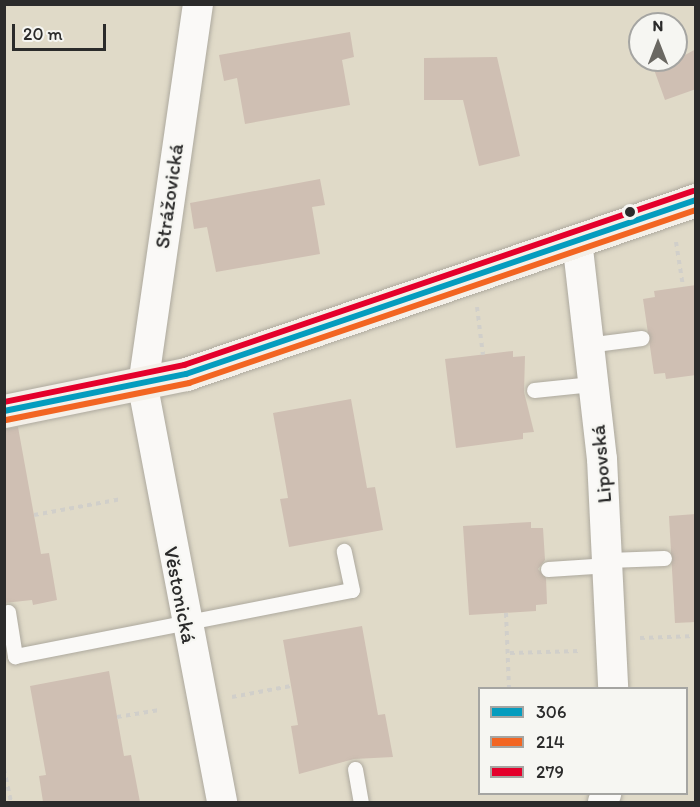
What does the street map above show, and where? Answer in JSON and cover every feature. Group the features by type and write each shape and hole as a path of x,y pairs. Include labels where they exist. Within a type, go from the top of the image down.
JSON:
{"street":[{"name":"Strážovická","path":"143,387 198,4"},
{"path":"4,411 143,387 696,200"},
{"name":"Lipovská","path":"577,240 609,563 613,687"},
{"name":"Věstonická","path":"143,387 185,621 222,802"}],"lane":[{"path":"586,345 642,338"},
{"path":"534,390 592,384"},
{"path":"8,612 15,656 352,590 344,551"},
{"path":"548,569 664,558"},
{"path":"355,769 361,802"}],"path":[{"path":"675,240 683,286"},
{"path":"478,316 483,355"},
{"path":"34,515 122,499"},
{"path":"506,613 510,653 510,687"},
{"path":"634,638 696,636"},
{"path":"510,653 590,651"},
{"path":"229,698 291,686"},
{"path":"117,717 159,710"},
{"path":"4,769 11,802"}],"building":[{"path":"350,32 354,57 342,60 350,105 245,124 237,78 224,81 219,55"},
{"path":"696,49 696,89 665,100 655,72 688,72 688,53"},
{"path":"497,57 520,156 479,166 463,100 424,100 424,58"},
{"path":"320,179 325,205 312,207 320,254 216,272 207,227 194,229 190,203"},
{"path":"696,285 696,375 666,379 665,373 654,374 643,299 655,297 654,291"},
{"path":"513,351 513,357 525,356 524,392 534,432 523,433 523,439 456,448 445,359"},
{"path":"351,399 367,488 375,487 383,530 289,547 280,499 288,498 273,413"},
{"path":"18,427 41,554 49,553 57,600 33,605 32,600 4,603 4,429"},
{"path":"696,514 696,622 675,623 669,516"},
{"path":"531,522 531,528 543,528 545,560 538,569 546,578 547,604 536,605 536,611 469,615 463,526"},
{"path":"362,626 378,715 385,714 393,757 354,759 299,774 291,726 298,725 283,640"},
{"path":"109,671 124,756 131,755 140,802 43,802 39,776 46,775 30,686"}],"transit line":[{"name":"279","path":"4,402 184,365 693,191"},
{"name":"306","path":"4,411 186,374 696,200"},
{"name":"214","path":"6,420 189,383 696,210"}]}
